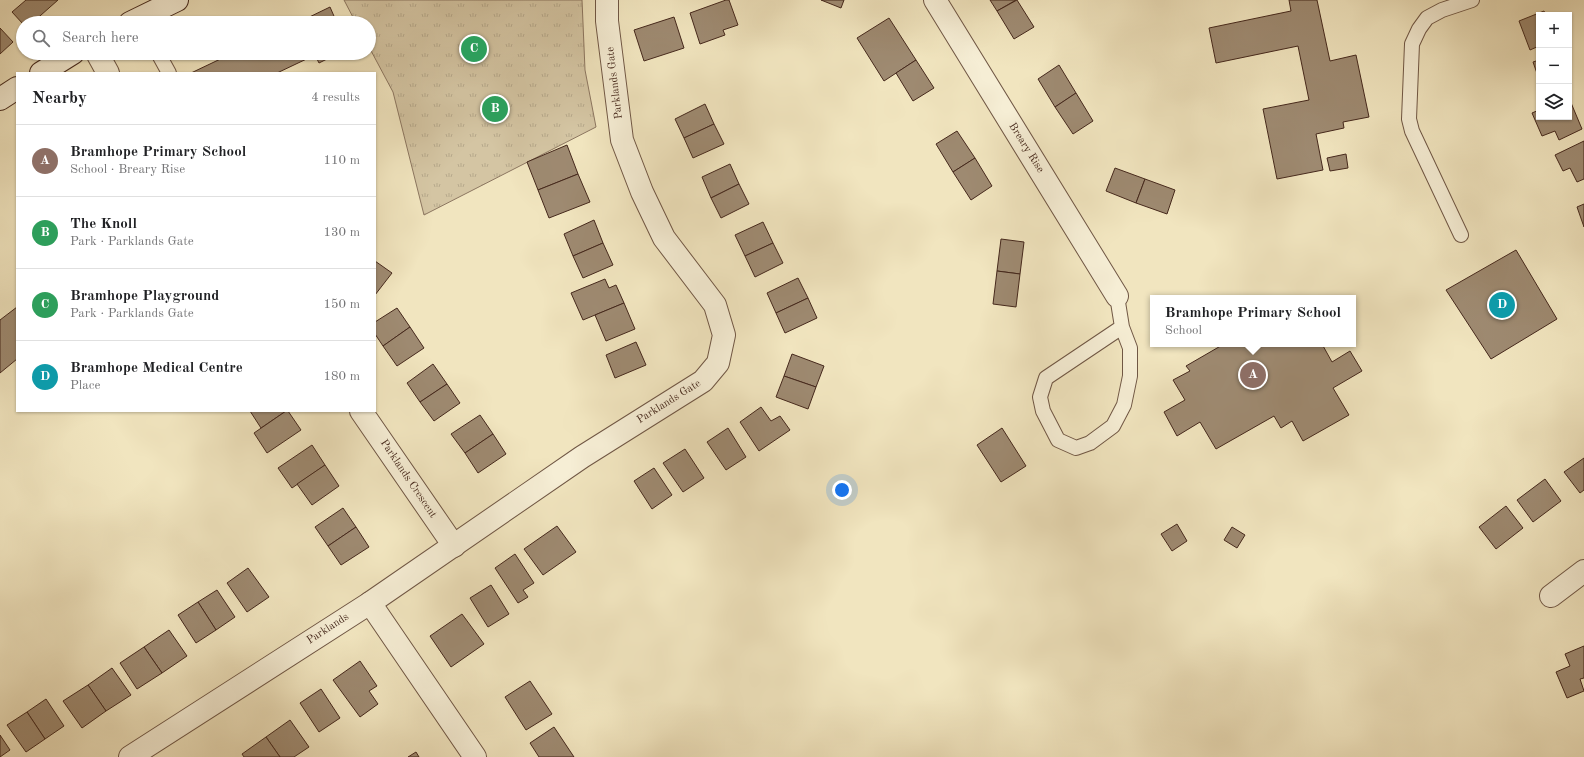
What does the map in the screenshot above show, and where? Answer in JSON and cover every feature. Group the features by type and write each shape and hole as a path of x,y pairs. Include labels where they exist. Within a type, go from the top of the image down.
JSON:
{"street":[{"path":"147,16 177,0"},
{"name":"Parklands Gate","path":"370,603 582,457 703,381 718,363 724,335 715,305 664,238 642,192 622,140 607,21 607,0"},
{"name":"Breary Rise","path":"935,0 1117,296"},
{"path":"43,72 62,60"},
{"path":"101,60 107,72"},
{"path":"0,99 16,89"},
{"name":"Parklands Crescent","path":"362,412 454,546"},
{"path":"1551,596 1584,571"},
{"path":"370,603 475,757"},
{"name":"Parklands","path":"130,757 370,603"}],"lane":[{"path":"1461,236 1412,131 1409,119 1412,44 1419,29 1427,18 1442,10 1472,0"},
{"path":"162,60 168,72"},
{"path":"1117,296 1122,327 1130,348 1130,376 1124,405 1112,426 1090,443 1076,448 1058,440 1043,411 1040,397 1046,378 1122,327"}],"green space":[{"path":"344,0 582,0 585,70 596,127 424,215 393,92 376,60 376,16 352,16"}],"building":[{"path":"26,0 58,0 40,16 16,16 12,12"},
{"path":"729,0 738,25 723,30 725,35 700,44 690,13"},
{"path":"821,0 844,0 841,8"},
{"path":"990,0 1016,0 997,11"},
{"path":"1017,0 1034,27 1014,39 997,11"},
{"path":"1289,0 1317,0 1330,61 1356,55 1369,117 1343,122 1344,128 1316,134 1323,170 1277,179 1263,109 1309,100 1298,46 1216,63 1209,28 1291,11"},
{"path":"330,7 334,16 311,16"},
{"path":"1536,14 1536,47 1530,50 1519,21"},
{"path":"674,17 684,48 644,61 634,30"},
{"path":"889,18 916,60 884,81 857,38"},
{"path":"0,28 13,42 0,54"},
{"path":"218,60 304,60 279,72 193,72"},
{"path":"318,60 325,60 319,63"},
{"path":"916,60 934,88 913,101 896,73"},
{"path":"1536,61 1536,70 1533,62"},
{"path":"1059,65 1076,93 1055,107 1038,79"},
{"path":"1076,93 1093,121 1073,134 1055,107"},
{"path":"705,104 714,124 684,138 675,119"},
{"path":"1572,105 1582,129 1559,140 1555,131 1542,136 1532,113 1536,111 1536,120 1572,120"},
{"path":"714,124 724,144 693,158 684,138"},
{"path":"957,131 975,158 953,172 936,144"},
{"path":"1584,141 1584,179 1577,182 1570,168 1563,171 1555,155"},
{"path":"567,145 578,174 538,190 527,162"},
{"path":"1346,154 1348,168 1330,171 1327,158"},
{"path":"975,158 992,186 971,200 953,172"},
{"path":"730,164 739,184 711,198 702,177"},
{"path":"1115,168 1145,179 1136,203 1106,191"},
{"path":"578,174 590,202 549,218 538,190"},
{"path":"1145,179 1175,190 1167,214 1136,203"},
{"path":"739,184 749,204 721,218 711,198"},
{"path":"1584,204 1584,227 1577,207"},
{"path":"594,220 603,243 573,256 564,234"},
{"path":"763,222 773,243 745,256 735,235"},
{"path":"1001,239 1024,242 1020,274 997,271"},
{"path":"603,243 613,265 583,278 573,256"},
{"path":"773,243 783,263 755,277 745,256"},
{"path":"1516,250 1557,319 1491,359 1446,290"},
{"path":"376,262 392,273 376,294"},
{"path":"997,271 1020,274 1016,307 993,304"},
{"path":"798,278 808,298 776,313 767,293"},
{"path":"605,279 609,288 616,285 624,303 583,320 571,293"},
{"path":"808,298 817,318 785,333 776,313"},
{"path":"624,303 635,329 606,341 595,315"},
{"path":"16,308 16,360 0,373 0,320"},
{"path":"397,308 410,327 383,346 376,336 376,321"},
{"path":"410,327 424,348 397,366 383,346"},
{"path":"636,342 646,365 615,378 606,355"},
{"path":"1219,347 1324,347 1332,362 1350,351 1362,371 1333,388 1349,415 1303,441 1292,421 1281,428 1274,416 1216,449 1200,422 1177,436 1164,412 1185,400 1173,380 1190,371 1186,366"},
{"path":"792,354 824,366 816,387 784,376"},
{"path":"433,364 447,384 420,402 407,383"},
{"path":"784,376 816,387 808,409 776,397"},
{"path":"447,384 460,403 434,421 420,402"},
{"path":"761,407 771,421 780,416 790,430 759,451 740,422"},
{"path":"251,412 285,412 261,428"},
{"path":"285,412 289,412 301,430 267,453 254,433"},
{"path":"480,415 493,434 465,453 451,434"},
{"path":"728,428 746,457 726,470 707,442"},
{"path":"1002,428 1026,466 1001,482 977,445"},
{"path":"493,434 506,454 478,473 465,453"},
{"path":"312,445 325,465 292,488 278,468"},
{"path":"685,449 704,478 683,492 663,463"},
{"path":"1584,458 1584,490 1580,493 1564,472"},
{"path":"325,465 339,486 312,505 297,484"},
{"path":"654,468 672,495 652,509 634,481"},
{"path":"1545,479 1561,501 1533,522 1517,500"},
{"path":"1506,506 1523,528 1496,549 1479,527"},
{"path":"343,508 356,527 328,546 315,527"},
{"path":"1177,524 1187,541 1172,551 1161,534"},
{"path":"557,526 576,552 543,575 524,549"},
{"path":"356,527 369,547 341,565 328,546"},
{"path":"1232,527 1245,535 1237,548 1224,540"},
{"path":"515,554 534,583 523,590 528,597 518,603 495,568"},
{"path":"248,568 269,597 247,612 227,583"},
{"path":"491,585 509,614 488,627 470,598"},
{"path":"217,590 235,617 216,630 198,602"},
{"path":"198,602 216,630 196,643 178,615"},
{"path":"462,614 484,644 451,667 430,636"},
{"path":"169,630 187,656 162,673 144,647"},
{"path":"1584,646 1584,678 1580,679 1584,691 1567,698 1556,672 1570,666 1565,654"},
{"path":"144,647 162,673 137,689 120,663"},
{"path":"360,661 377,686 369,691 378,704 360,717 333,680"},
{"path":"112,668 131,695 106,711 88,685"},
{"path":"530,681 552,714 526,730 505,697"},
{"path":"88,685 106,711 82,728 63,701"},
{"path":"321,689 340,718 319,732 300,703"},
{"path":"46,699 64,726 45,739 27,712"},
{"path":"27,712 45,739 26,752 7,725"},
{"path":"290,720 309,747 294,757 280,757 266,737"},
{"path":"554,727 574,757 539,757 530,743"},
{"path":"0,735 10,750 0,757"},
{"path":"266,737 280,757 244,757 242,754"},
{"path":"416,752 419,757 408,757"}],"place":[{"name":"Bramhope Playground","path":"474,49"},
{"name":"The Knoll","path":"495,109"},
{"name":"Bramhope Medical Centre","path":"1502,305"},
{"name":"Bramhope Primary School","path":"1253,375"}]}
